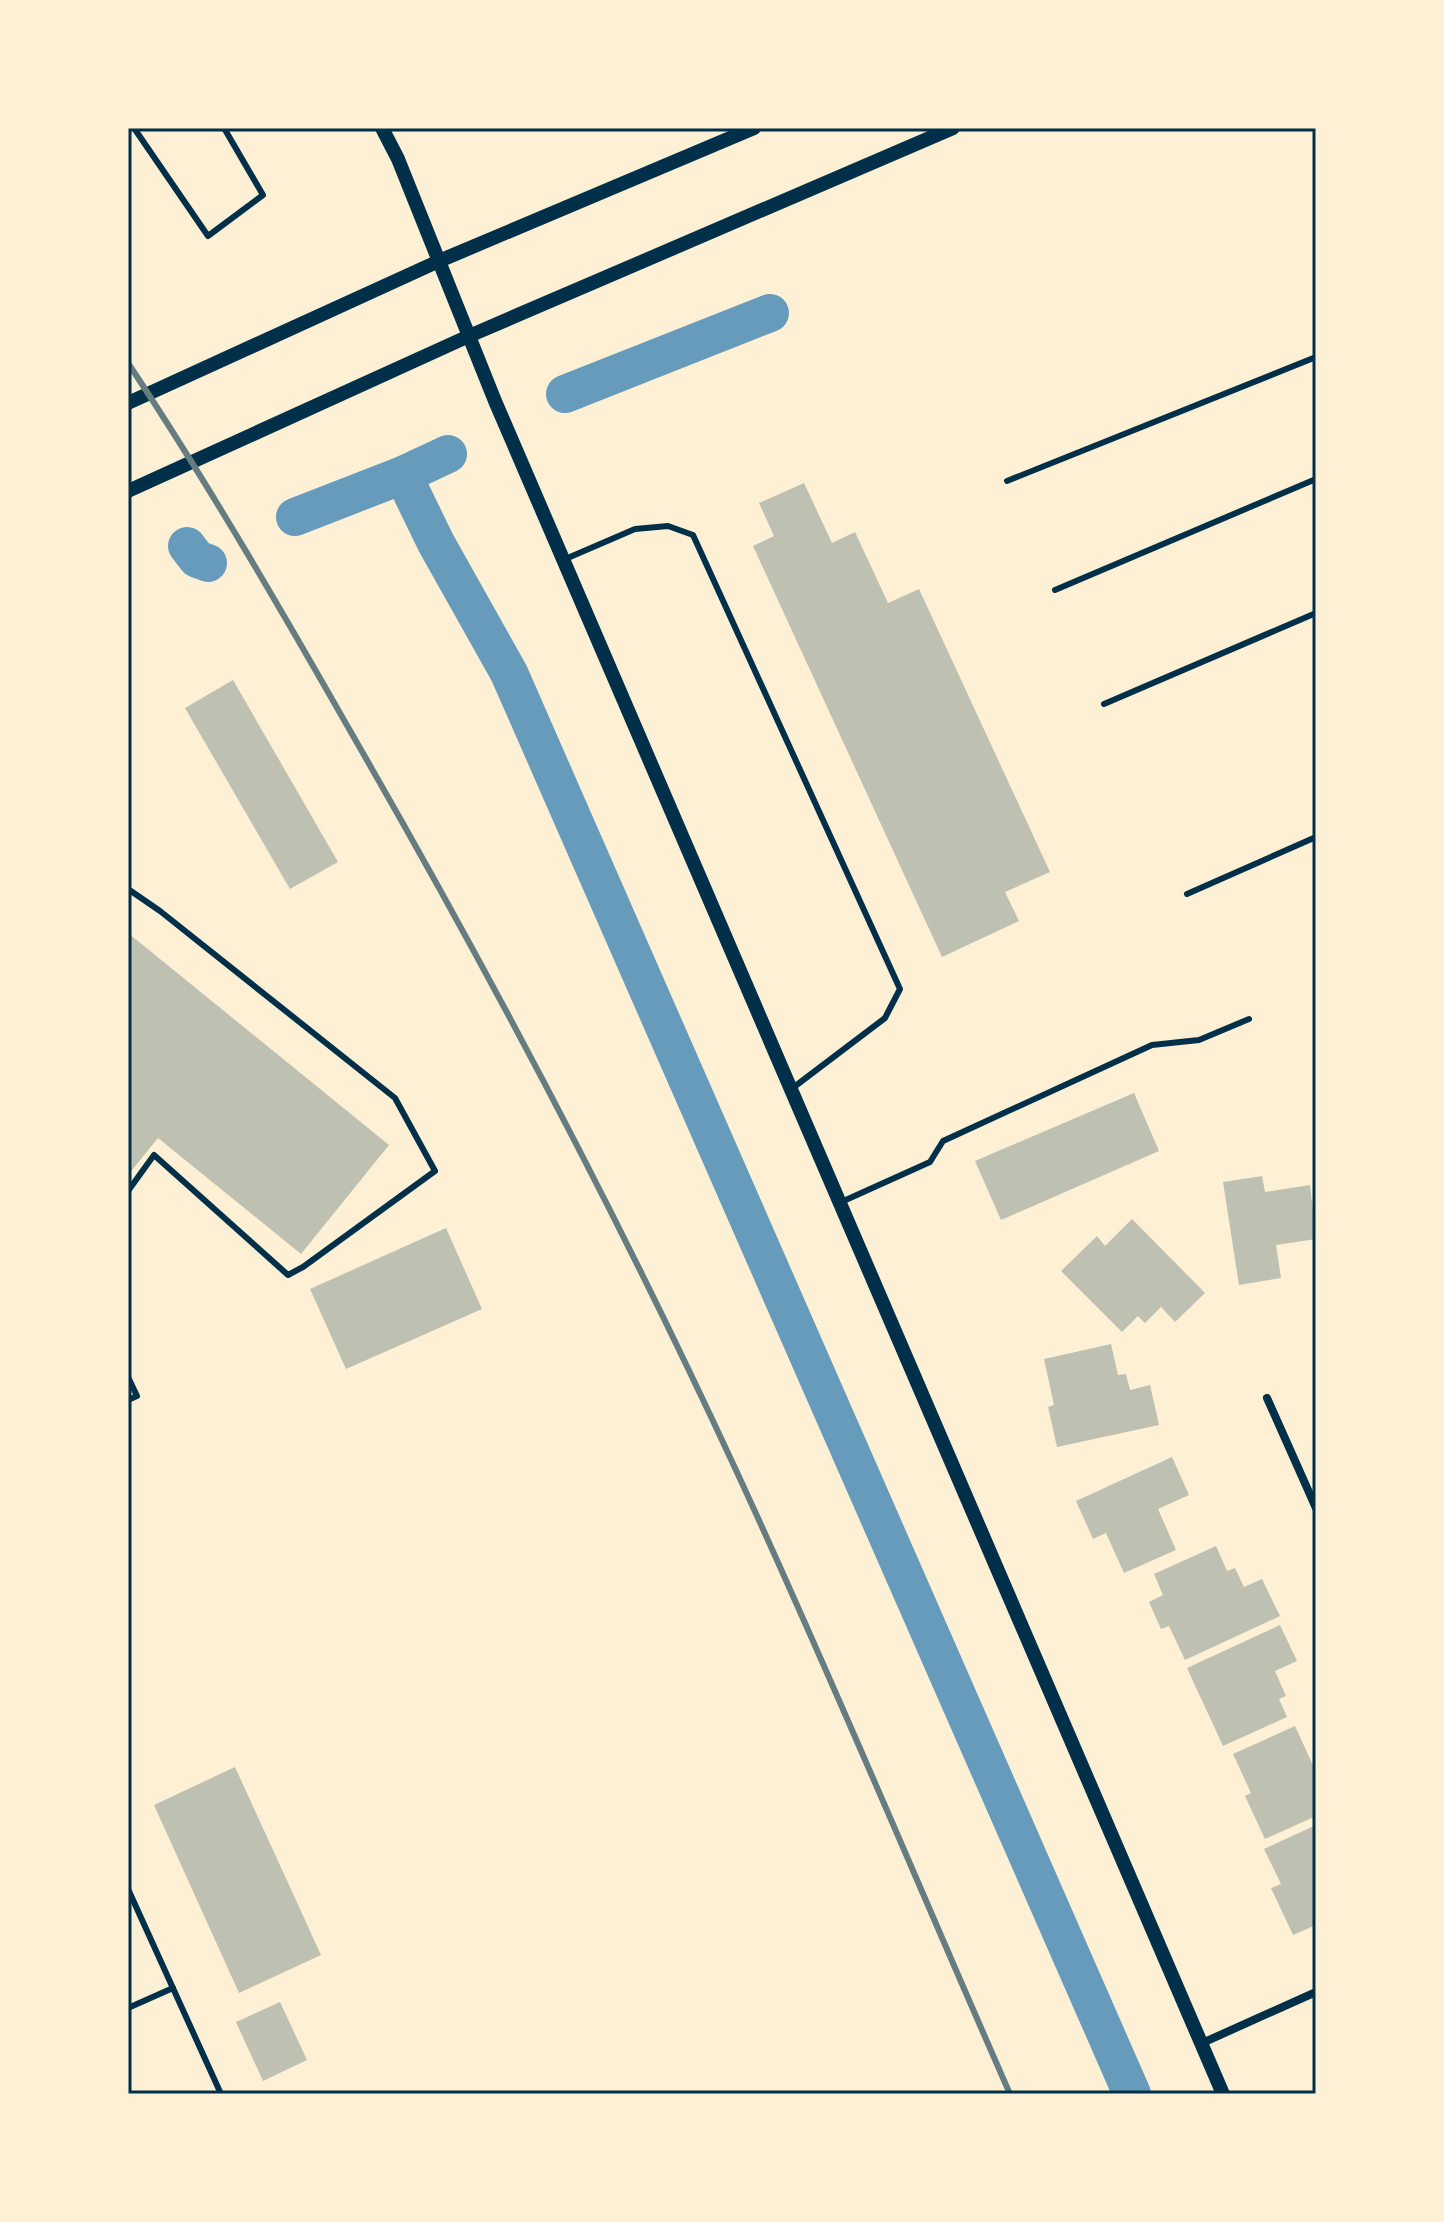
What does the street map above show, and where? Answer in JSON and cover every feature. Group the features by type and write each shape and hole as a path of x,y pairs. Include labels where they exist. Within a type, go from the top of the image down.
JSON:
{"street":[{"path":"382,128 398,159 563,560 1223,2094"},
{"path":"128,403 439,261 754,128"},
{"path":"128,491 469,336 953,128"},
{"path":"1267,1398 1316,1508"},
{"path":"1200,2044 1316,1992"}],"lane":[{"path":"134,128 208,236 263,195 224,128"},
{"path":"1007,481 1316,357"},
{"path":"1055,590 1316,479"},
{"path":"563,560 635,529 668,526 693,535 900,989 885,1018 790,1090"},
{"path":"1104,704 1316,613"},
{"path":"1187,894 1316,837"},
{"path":"128,889 160,911 395,1098 435,1171 288,1275 154,1155 128,1191"},
{"path":"839,1203 930,1162 943,1141 1152,1045 1199,1040 1249,1019"},
{"path":"128,1377 137,1396 128,1400"},
{"path":"128,1889 221,2094"},
{"path":"128,2008 173,1988"}],"building":[{"path":"804,483 832,543 855,532 888,603 919,589 1050,872 1005,892 1019,921 942,957 753,546 774,536 759,503"},
{"path":"233,680 338,862 290,889 185,708"},
{"path":"128,933 389,1145 301,1254 158,1138 128,1175"},
{"path":"1134,1093 1159,1151 1001,1220 975,1161"},
{"path":"1262,1176 1265,1192 1310,1185 1316,1239 1276,1245 1281,1278 1239,1285 1223,1182"},
{"path":"1132,1219 1205,1293 1175,1322 1161,1307 1145,1323 1138,1316 1122,1332 1061,1271 1097,1236 1105,1246"},
{"path":"446,1228 482,1309 346,1369 310,1289"},
{"path":"1111,1344 1118,1375 1126,1374 1130,1390 1150,1385 1159,1425 1057,1447 1048,1407 1054,1405 1044,1359"},
{"path":"1172,1457 1189,1495 1158,1509 1176,1550 1124,1573 1106,1533 1093,1539 1076,1501"},
{"path":"1216,1546 1227,1571 1235,1568 1244,1587 1262,1579 1280,1616 1185,1660 1169,1626 1161,1629 1149,1602 1163,1595 1154,1574"},
{"path":"1280,1625 1297,1661 1275,1671 1286,1696 1279,1699 1287,1717 1223,1746 1187,1668"},
{"path":"1295,1726 1316,1772 1316,1816 1265,1839 1245,1796 1251,1793 1233,1754"},
{"path":"235,1767 321,1955 239,1993 154,1805"},
{"path":"1316,1825 1316,1925 1293,1935 1271,1888 1281,1884 1264,1849"},
{"path":"280,2002 307,2060 263,2081 236,2022"}],"waterway":[{"path":"565,394 770,313"},
{"path":"295,517 448,454"},
{"path":"403,475 436,543 509,673 1132,2094"},
{"path":"187,546 197,559 208,563"}],"railway":[{"path":"128,363 218,505 360,748 460,925 602,1194 771,1546 1010,2094"}]}
